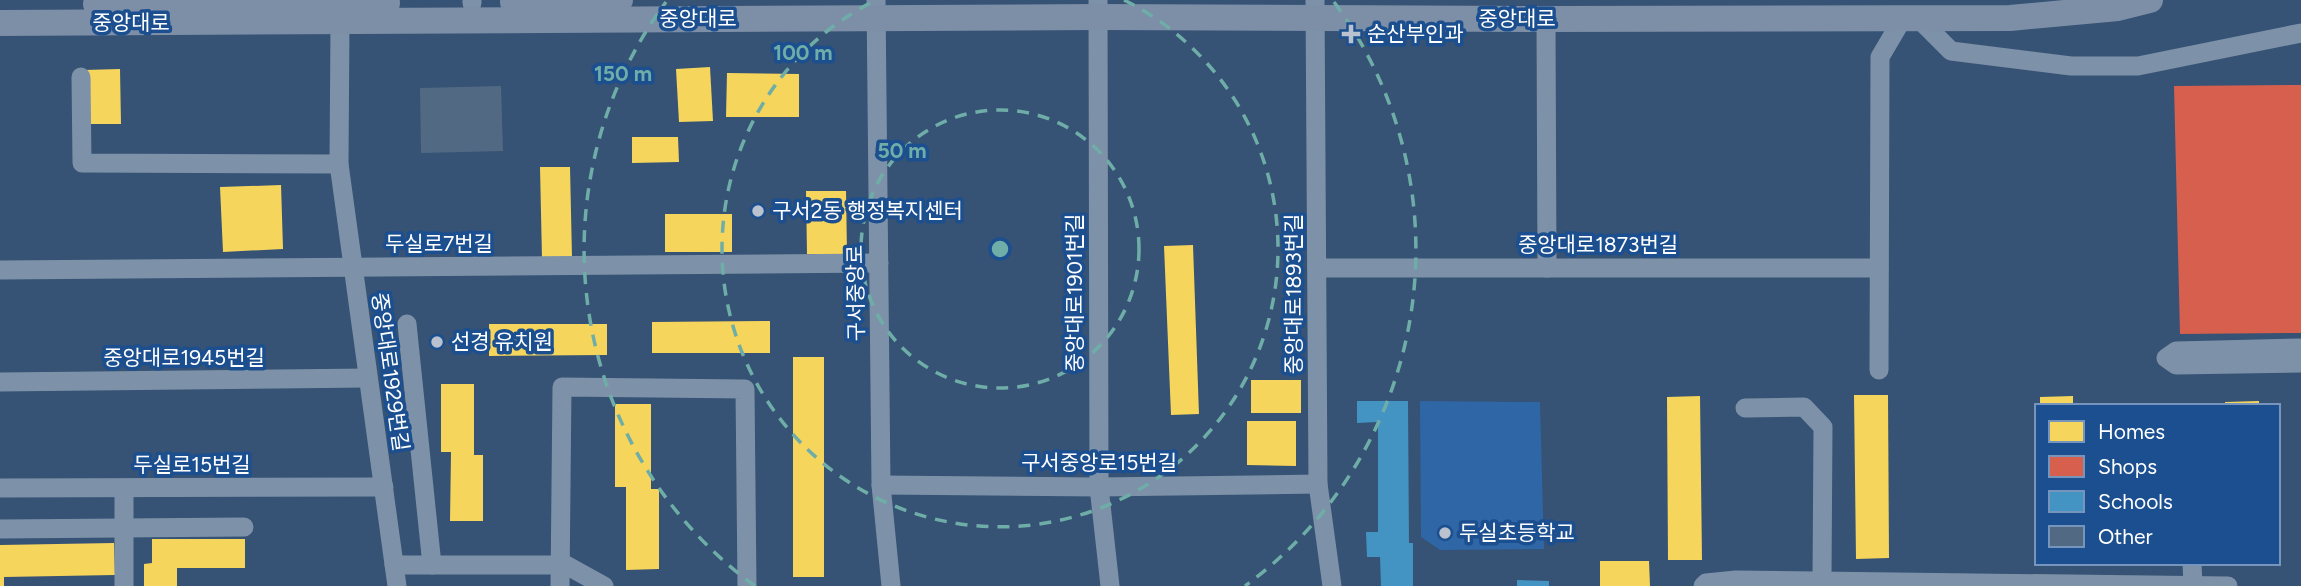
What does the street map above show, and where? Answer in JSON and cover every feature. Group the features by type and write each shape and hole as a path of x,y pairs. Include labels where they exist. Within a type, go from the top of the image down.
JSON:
{"main road":[{"name":"중앙대로","path":"0,23 472,1 620,0"},
{"name":"중앙대로","path":"0,5 330,9 1315,9 1546,19 2010,18 2118,8 2150,0"}],"street":[{"name":"중앙대로1901번길","path":"1098,8 1099,487 1111,586"},
{"name":"중앙대로1929번길","path":"330,9 339,164 397,586"},
{"name":"구서중앙로","path":"877,9 881,485 891,586"},
{"name":"중앙대로1893번길","path":"1315,9 1318,484 1332,586"},
{"path":"1879,370 1880,57 1910,18 1951,51 2071,66 2138,66 2301,33"},
{"path":"1546,19 1547,268"},
{"path":"81,77 82,163 339,164"},
{"name":"두실로7번길","path":"0,270 879,263"},
{"name":"중앙대로1873번길","path":"1317,268 1879,268"},
{"path":"407,324 432,565"},
{"path":"2301,348 2176,351 2166,358 2176,365 2301,363"},
{"name":"중앙대로1945번길","path":"0,382 341,380 368,377"},
{"path":"560,586 562,387 745,389 747,586"},
{"path":"1745,408 1804,407 1823,426 1822,580"},
{"name":"구서중앙로15번길","path":"881,485 1099,487 1318,484"},
{"name":"두실로15번길","path":"0,488 384,487"},
{"path":"124,488 124,586"},
{"path":"0,529 244,527"},
{"path":"394,565 566,565 604,586"},
{"path":"2192,565 2193,585"},
{"path":"1703,586 1706,583 1736,580 2228,586"}],"shaded area":[{"path":"1420,401 1540,402 1544,549 1440,550 1421,537"}],"building: Homes":[{"path":"710,67 713,121 679,122 676,69"},
{"path":"120,69 121,124 84,124 84,70"},
{"path":"727,73 799,74 799,117 726,117"},
{"path":"632,137 678,137 679,162 632,163"},
{"path":"540,167 570,167 572,258 542,259"},
{"path":"281,185 283,249 223,252 220,187"},
{"path":"806,191 846,191 847,254 807,254"},
{"path":"665,214 732,214 732,252 665,252"},
{"path":"1193,245 1199,414 1171,415 1164,246"},
{"path":"770,321 770,353 652,353 652,322"},
{"path":"489,324 607,324 607,355 489,356"},
{"path":"793,357 824,357 824,577 793,577"},
{"path":"1251,380 1301,380 1301,413 1251,413"},
{"path":"441,384 474,384 474,455 483,455 483,521 450,521 451,452 441,452"},
{"path":"1854,395 1888,395 1889,558 1856,559"},
{"path":"1700,396 1702,560 1668,560 1667,397"},
{"path":"2073,396 2073,404 2040,404 2040,397"},
{"path":"2259,401 2259,404 2225,404"},
{"path":"615,404 651,404 651,489 659,489 659,569 626,570 626,487 615,487"},
{"path":"1247,421 1296,421 1296,466 1247,465"},
{"path":"152,539 245,539 245,568 177,568 177,586 144,586 144,564 152,563"},
{"path":"114,543 115,575 4,577 4,586 0,586 0,545"},
{"path":"1600,561 1649,561 1650,586 1600,586"}],"building: Shops":[{"path":"2301,85 2301,333 2180,334 2174,86"}],"building: Schools":[{"path":"1357,401 1408,401 1409,543 1413,543 1413,586 1381,586 1380,557 1367,557 1366,532 1378,532 1378,422 1357,423"},
{"path":"1517,580 1549,581 1549,586 1517,586"}],"building: Other":[{"path":"501,86 503,151 421,153 420,88"}],"place":[{"name":"순산부인과","path":"1351,34"},
{"name":"구서2동 행정복지센터","path":"758,211"},
{"name":"선경 유치원","path":"437,342"},
{"name":"두실초등학교","path":"1445,533"}]}
